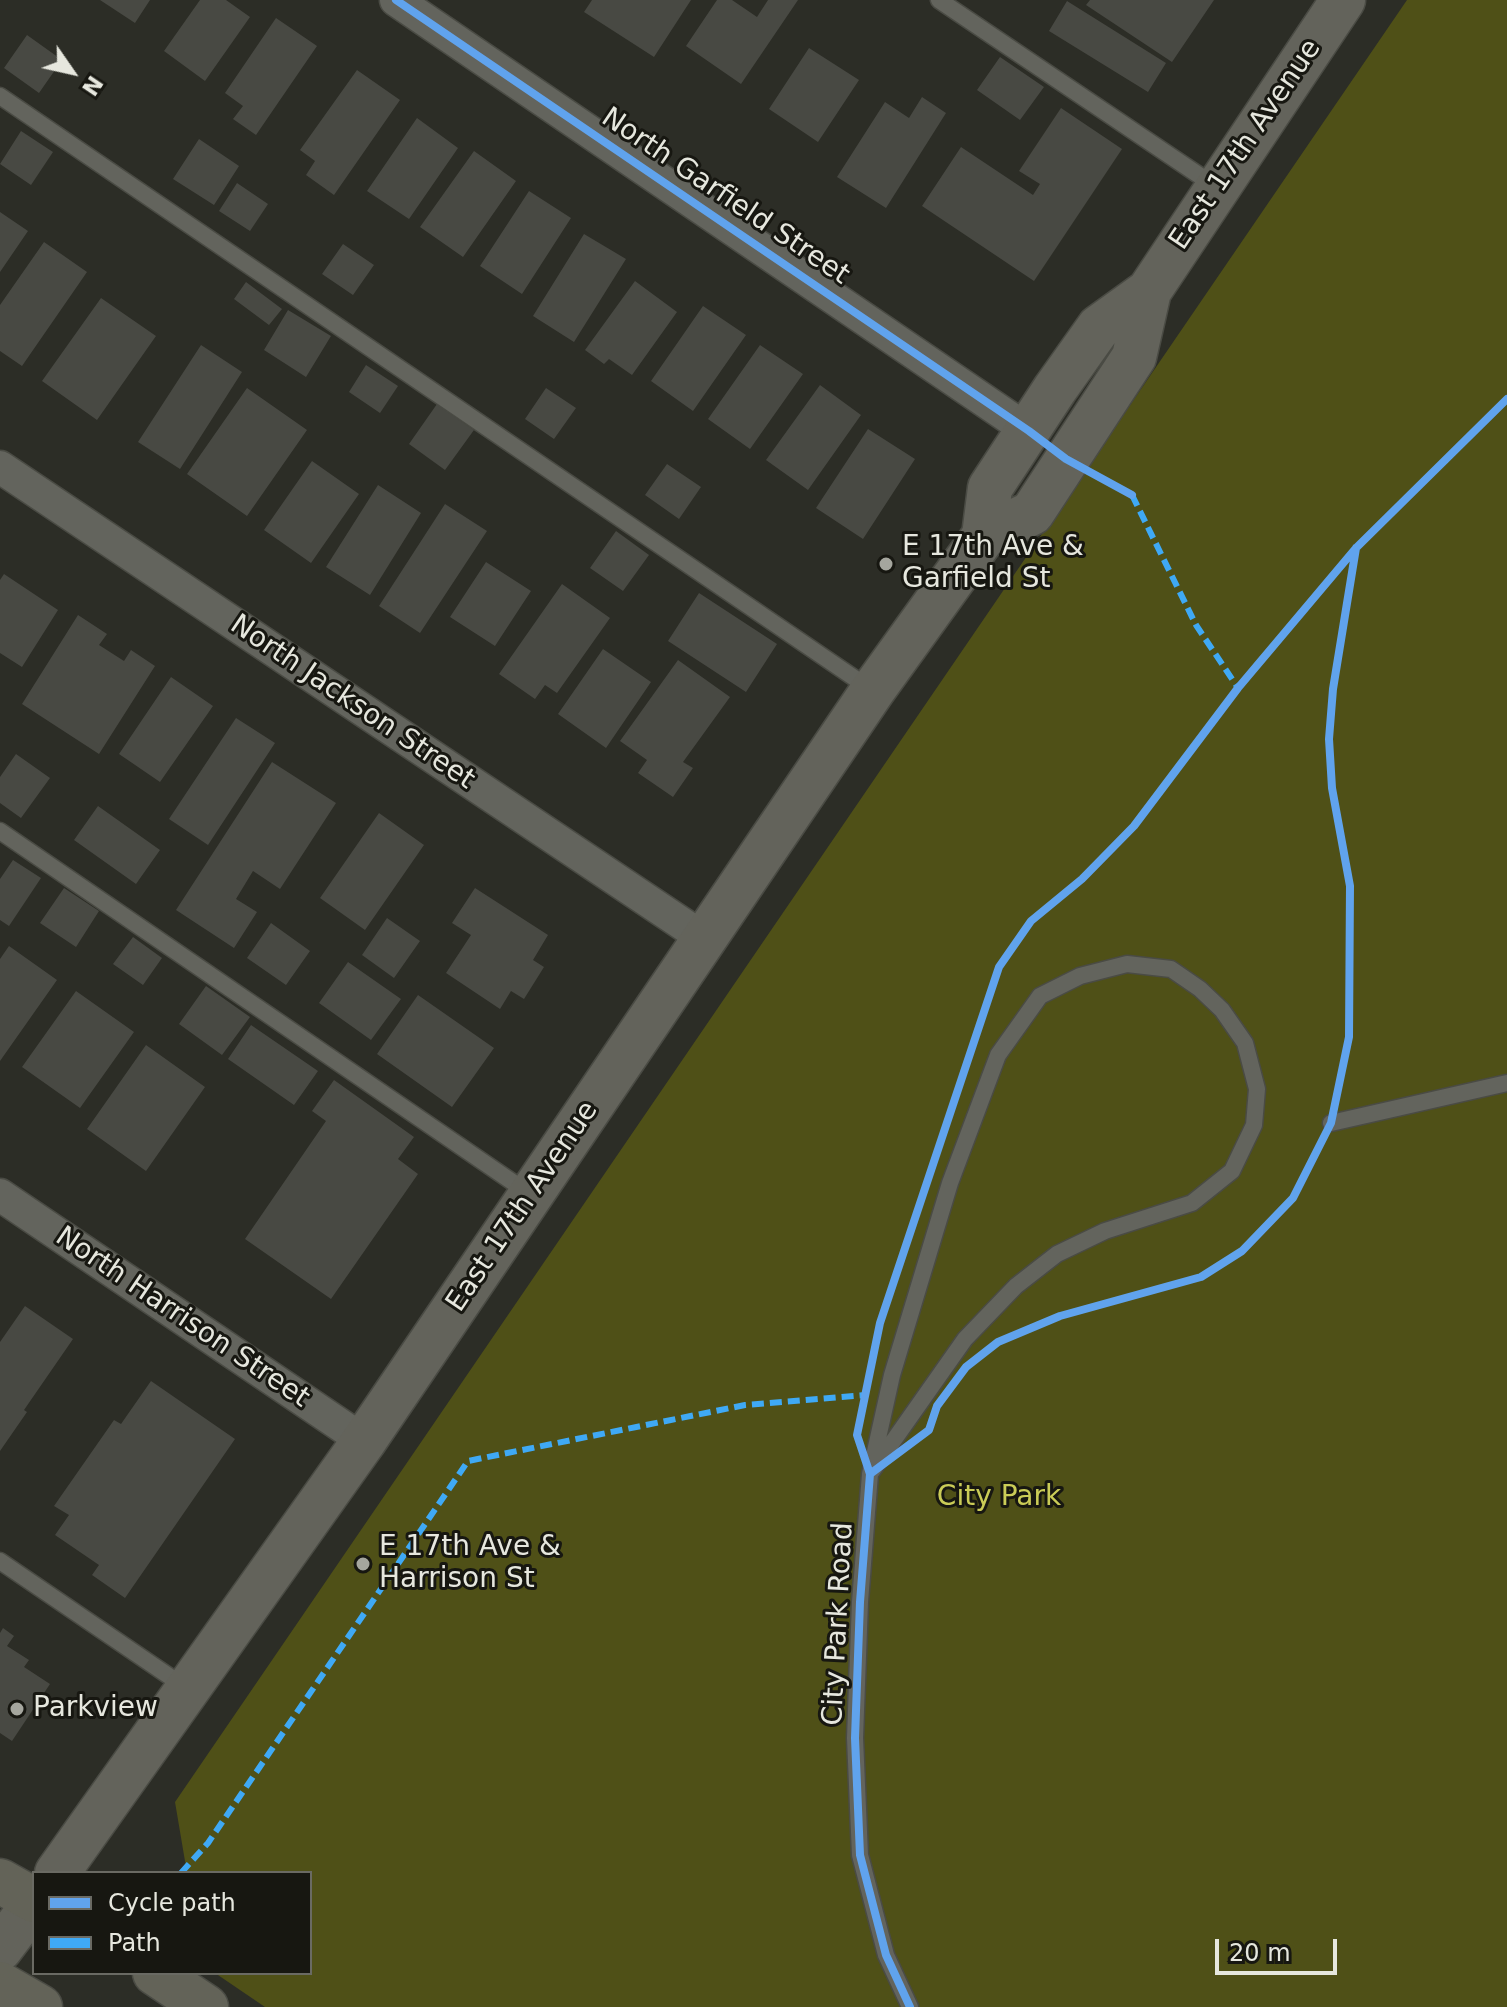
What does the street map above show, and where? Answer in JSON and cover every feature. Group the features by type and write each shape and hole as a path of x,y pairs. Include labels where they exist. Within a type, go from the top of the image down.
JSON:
{"main road":[{"name":"East 17th Avenue","path":"58,1871 364,1441 873,690 984,536 1032,513 1134,357 1149,291 1343,0"},
{"name":"East 17th Avenue","path":"984,536 990,488 1055,389 1099,327 1149,291"},
{"path":"0,1881 32,1901"},
{"path":"0,1910 32,1902"},
{"path":"0,1949 32,1905"},
{"path":"158,1975 206,2007"},
{"path":"0,1984 40,2007"}],"street":[{"name":"North Garfield Street","path":"396,0 1029,431"},
{"name":"North Jackson Street","path":"0,467 705,939"},
{"name":"North Harrison Street","path":"0,1195 364,1441"}],"lane":[{"path":"939,0 1216,187"},
{"path":"0,96 873,690"},
{"path":"0,831 532,1195"},
{"name":"City Park Road","path":"870,1474 965,1339 1016,1286 1057,1254 1105,1231 1192,1203 1232,1171 1254,1125 1257,1089 1245,1043 1222,1010 1200,989 1171,969 1127,964 1080,976 1053,989 1040,996 998,1055 950,1183 892,1375 870,1474 860,1602 855,1738 860,1855 886,1955 910,2007"},
{"path":"1331,1123 1507,1083"},
{"path":"0,1561 189,1690"}],"green space":[{"name":"City Park","path":"1407,0 1507,0 1507,2007 265,2007 218,1975 312,1975 312,1871 187,1871 175,1802"}],"building":[{"path":"100,0 150,0 135,23"},
{"path":"200,0 226,0 250,17 205,81 164,51"},
{"path":"592,0 691,0 654,57 584,12"},
{"path":"717,0 732,0 757,17 768,0 798,0 741,84 686,46"},
{"path":"1090,0 1214,0 1172,62 1086,5"},
{"path":"1067,1 1166,63 1148,92 1049,31"},
{"path":"276,18 317,46 256,135 233,119 243,106 225,93"},
{"path":"27,35 62,60 39,93 4,68"},
{"path":"809,48 859,80 818,142 769,109"},
{"path":"1000,57 1044,87 1020,120 977,90"},
{"path":"357,70 400,100 334,195 306,175 315,161 300,150"},
{"path":"922,97 946,113 886,208 837,177 885,102 909,118"},
{"path":"1061,108 1122,149 1034,281 922,206 961,147 1033,195 1040,184 1019,171"},
{"path":"417,118 458,148 409,219 367,191"},
{"path":"21,131 53,152 31,185 0,164"},
{"path":"199,139 239,166 214,205 173,179"},
{"path":"474,151 516,181 463,257 420,227"},
{"path":"237,183 268,204 250,231 219,211"},
{"path":"529,191 571,218 522,294 480,266"},
{"path":"0,212 28,231 0,272"},
{"path":"584,234 626,259 574,342 533,316"},
{"path":"44,242 87,272 22,366 0,351 0,305"},
{"path":"343,244 374,265 353,295 322,274"},
{"path":"635,281 677,312 632,375 609,359 604,364 585,350"},
{"path":"246,282 282,309 269,325 234,299"},
{"path":"101,298 156,336 97,420 42,381"},
{"path":"703,306 746,335 693,411 651,381"},
{"path":"288,310 331,336 306,377 264,350"},
{"path":"201,345 242,372 180,469 138,442"},
{"path":"760,345 803,374 750,449 708,419"},
{"path":"366,365 398,386 380,413 349,392"},
{"path":"820,385 861,415 808,490 766,460"},
{"path":"247,388 307,430 247,516 187,474"},
{"path":"546,388 576,408 554,439 525,419"},
{"path":"437,404 474,430 445,470 409,444"},
{"path":"868,429 915,459 863,539 816,508"},
{"path":"312,461 359,494 311,563 264,530"},
{"path":"667,464 701,487 679,519 645,495"},
{"path":"378,485 421,513 370,595 326,567"},
{"path":"445,504 487,531 420,633 379,606"},
{"path":"616,531 649,555 623,591 590,568"},
{"path":"486,562 531,591 495,646 450,617"},
{"path":"4,574 58,610 22,667 0,653 0,580"},
{"path":"562,584 610,618 557,693 545,685 535,699 499,674"},
{"path":"699,593 777,644 746,692 668,641"},
{"path":"78,615 107,634 99,645 124,661 131,650 155,666 99,754 22,704"},
{"path":"603,649 651,682 606,748 558,714"},
{"path":"678,660 730,697 683,762 693,768 673,797 638,773 647,760 620,741"},
{"path":"171,677 213,706 160,782 119,754"},
{"path":"236,718 275,743 208,845 169,819"},
{"path":"16,754 50,778 21,818 0,803 0,777"},
{"path":"272,762 336,803 280,889 253,871 236,899 257,912 234,948 176,910"},
{"path":"98,806 160,850 136,884 74,840"},
{"path":"379,813 424,845 365,930 320,898"},
{"path":"13,860 41,878 9,926 0,920 0,879"},
{"path":"64,888 99,911 76,947 40,923"},
{"path":"475,888 548,935 533,960 544,967 524,999 511,991 500,1009 446,973 471,935 452,923"},
{"path":"387,918 420,941 394,978 362,955"},
{"path":"271,923 310,951 286,985 247,958"},
{"path":"133,937 162,958 143,985 113,964"},
{"path":"9,946 57,980 0,1061 0,959"},
{"path":"348,962 401,999 371,1040 319,1003"},
{"path":"206,986 250,1017 222,1055 179,1024"},
{"path":"76,991 134,1032 80,1108 22,1067"},
{"path":"418,995 494,1048 452,1107 377,1054"},
{"path":"251,1025 318,1071 294,1105 228,1059"},
{"path":"146,1045 205,1087 146,1171 87,1129"},
{"path":"334,1080 414,1137 398,1159 418,1174 331,1299 245,1239 326,1121 312,1111"},
{"path":"25,1306 73,1339 0,1451 0,1342"},
{"path":"151,1381 235,1439 125,1598 92,1575 99,1565 55,1535 69,1515 54,1506 114,1420 121,1424"},
{"name":"Parkview","path":"3,1628 14,1636 7,1646 29,1660 24,1667 50,1684 12,1741 0,1733 0,1633"}],"marked path":[{"path":"1132,495 1196,625 1238,688"},
{"path":"183,1871 208,1843 468,1461 745,1405 866,1395"}],"cycle path":[{"path":"396,0 1066,459 1132,495"},
{"path":"910,2007 886,1955 860,1855 855,1738 860,1602 870,1474 857,1435 880,1323 999,967 1031,921 1082,879 1134,826 1238,688 1356,548 1507,399"},
{"path":"870,1474 929,1430 937,1406 966,1367 998,1342 1060,1316 1201,1277 1242,1251 1293,1198 1331,1123 1349,1037 1350,886 1332,788 1329,739 1333,689 1356,548"}],"place":[{"name":"E 17th Ave & Garfield St","path":"886,564"},
{"name":"E 17th Ave & Harrison St","path":"363,1564"},
{"name":"Parkview","path":"17,1709"}]}
